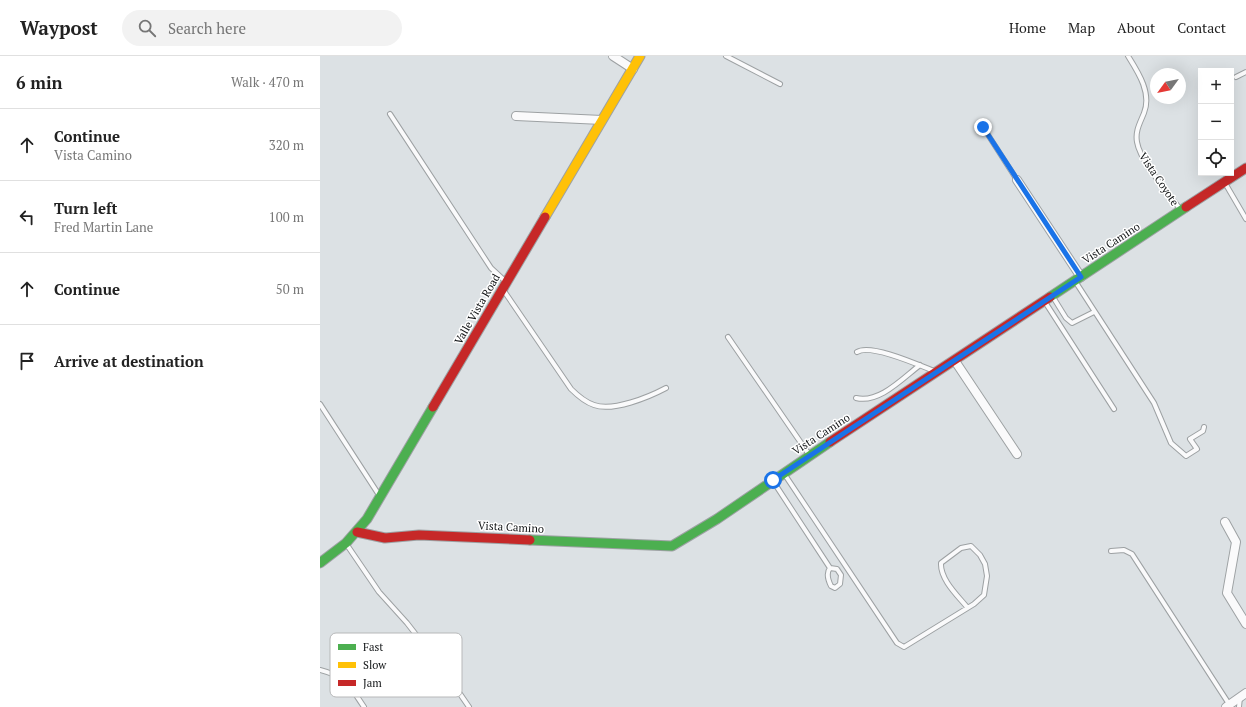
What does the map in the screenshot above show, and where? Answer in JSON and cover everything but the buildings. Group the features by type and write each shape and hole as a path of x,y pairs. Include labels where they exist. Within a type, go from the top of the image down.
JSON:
{"street":[{"path":"613,56 633,69"},
{"name":"Valle Vista Road","path":"320,563 357,532 380,497 640,56"},
{"path":"516,116 602,120"},
{"name":"Vista Camino","path":"357,532 385,538 419,535 663,547 672,546 717,519 810,455 956,361 1246,168"},
{"path":"1017,180 1078,279"},
{"path":"956,361 1017,454"},
{"path":"1225,522 1236,542 1228,593 1246,624"},
{"path":"1228,706 1243,695"}],"lane":[{"path":"726,56 780,84"},
{"name":"Vista Coyote","path":"1128,56 1144,81 1145,112 1140,121 1136,136 1137,144 1141,154 1181,211"},
{"path":"1236,77 1246,72"},
{"path":"390,114 570,389 582,399 593,405 616,406 647,398 666,388"},
{"path":"983,127 1017,180"},
{"path":"1224,183 1246,219"},
{"path":"1078,279 1094,312 1154,403 1171,443 1186,456 1197,449 1190,439 1203,431 1204,427"},
{"path":"1048,299 1072,323 1094,312"},
{"path":"1048,299 1114,408"},
{"path":"728,337 810,455"},
{"path":"857,352 864,348 877,351 938,372"},
{"path":"856,398 870,398 883,392 920,366"},
{"path":"320,404 380,497"},
{"path":"783,473 897,643 904,647 967,607 984,595 987,576 985,564 980,555 971,546 961,548 941,563 940,568 946,580 967,607"},
{"path":"773,480 830,568 828,575 830,586 835,588 840,584 841,575 837,569 830,568"},
{"path":"346,542 379,592 415,633"},
{"path":"1111,552 1124,550 1132,554 1228,706"},
{"path":"320,670 330,672"},
{"path":"1239,707 1243,695"},
{"path":"357,697 364,707"},
{"path":"462,697 469,707"}],"traffic: fast":[{"path":"1050,297 1186,207"},
{"path":"320,563 346,543 367,519 433,407"},
{"path":"530,540 672,546 717,519 830,442"}],"traffic: slow":[{"path":"545,217 640,56"}],"traffic: jam":[{"path":"1186,207 1246,168"},
{"path":"433,407 545,217"},
{"path":"830,442 1050,297"},
{"path":"357,532 385,538 419,535 530,540"}],"route":[{"path":"773,480 956,361 1081,277 983,127"}]}
